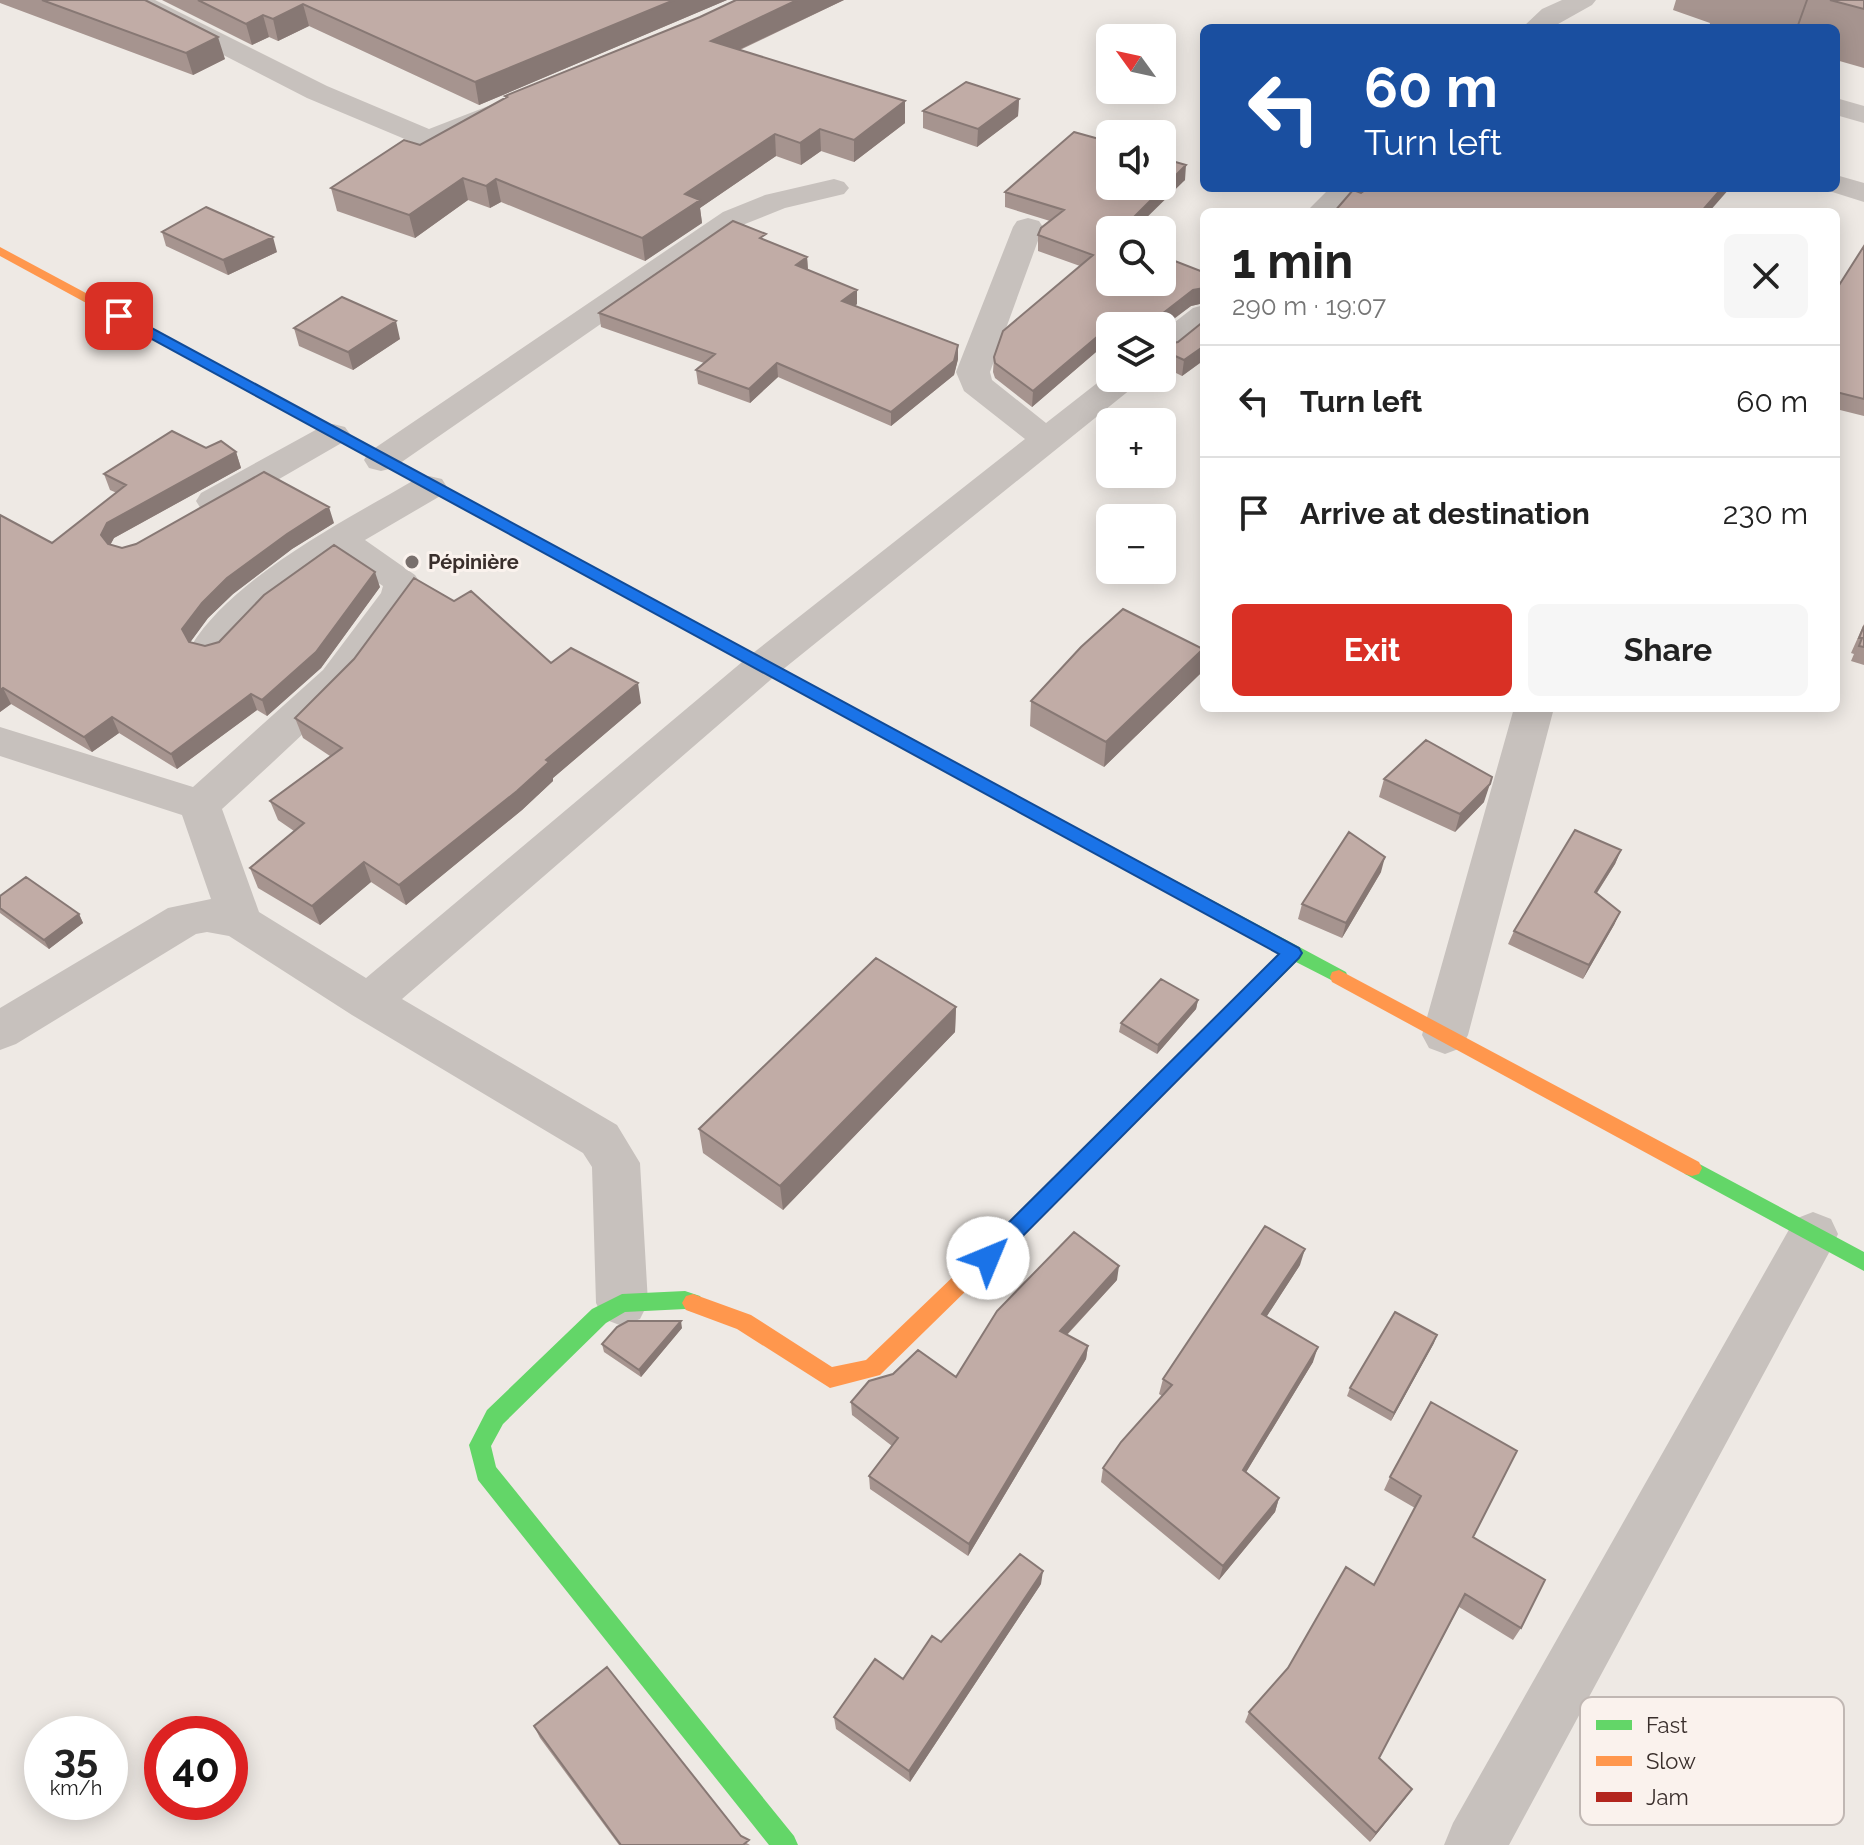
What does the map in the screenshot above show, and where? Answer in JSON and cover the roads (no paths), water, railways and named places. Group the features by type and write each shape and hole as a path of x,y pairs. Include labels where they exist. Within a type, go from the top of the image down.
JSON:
{"main road":[{"path":"0,251 429,487 1864,1262"},
{"path":"785,1845 486,1472 480,1445 495,1417 599,1316 622,1303 685,1300 744,1322 830,1378 872,1368 922,1323 1293,953"}],"street":[{"path":"135,0 288,77 429,139 516,103"},
{"path":"1543,22 1583,0"},
{"path":"1840,107 1864,115"},
{"path":"1840,185 1864,193"},
{"path":"381,460 734,218 776,201 834,188"},
{"path":"1326,208 1344,192"},
{"path":"1028,227 974,362 973,372 976,384 1047,440"},
{"path":"1176,337 1200,318"},
{"path":"368,1002 762,666 1107,392"},
{"path":"182,518 333,434"},
{"path":"210,646 254,599 339,540 429,487"},
{"path":"200,805 337,679 360,652 400,594 402,584 397,578 339,540"},
{"path":"1445,1035 1533,712"},
{"path":"0,741 200,805"},
{"path":"200,805 241,922"},
{"path":"0,1031 184,920 207,915 241,922 368,1002 600,1139 616,1163 622,1303"},
{"path":"1475,1845 1813,1234"}],"place":[{"name":"Pépinière","path":"412,562"}]}
